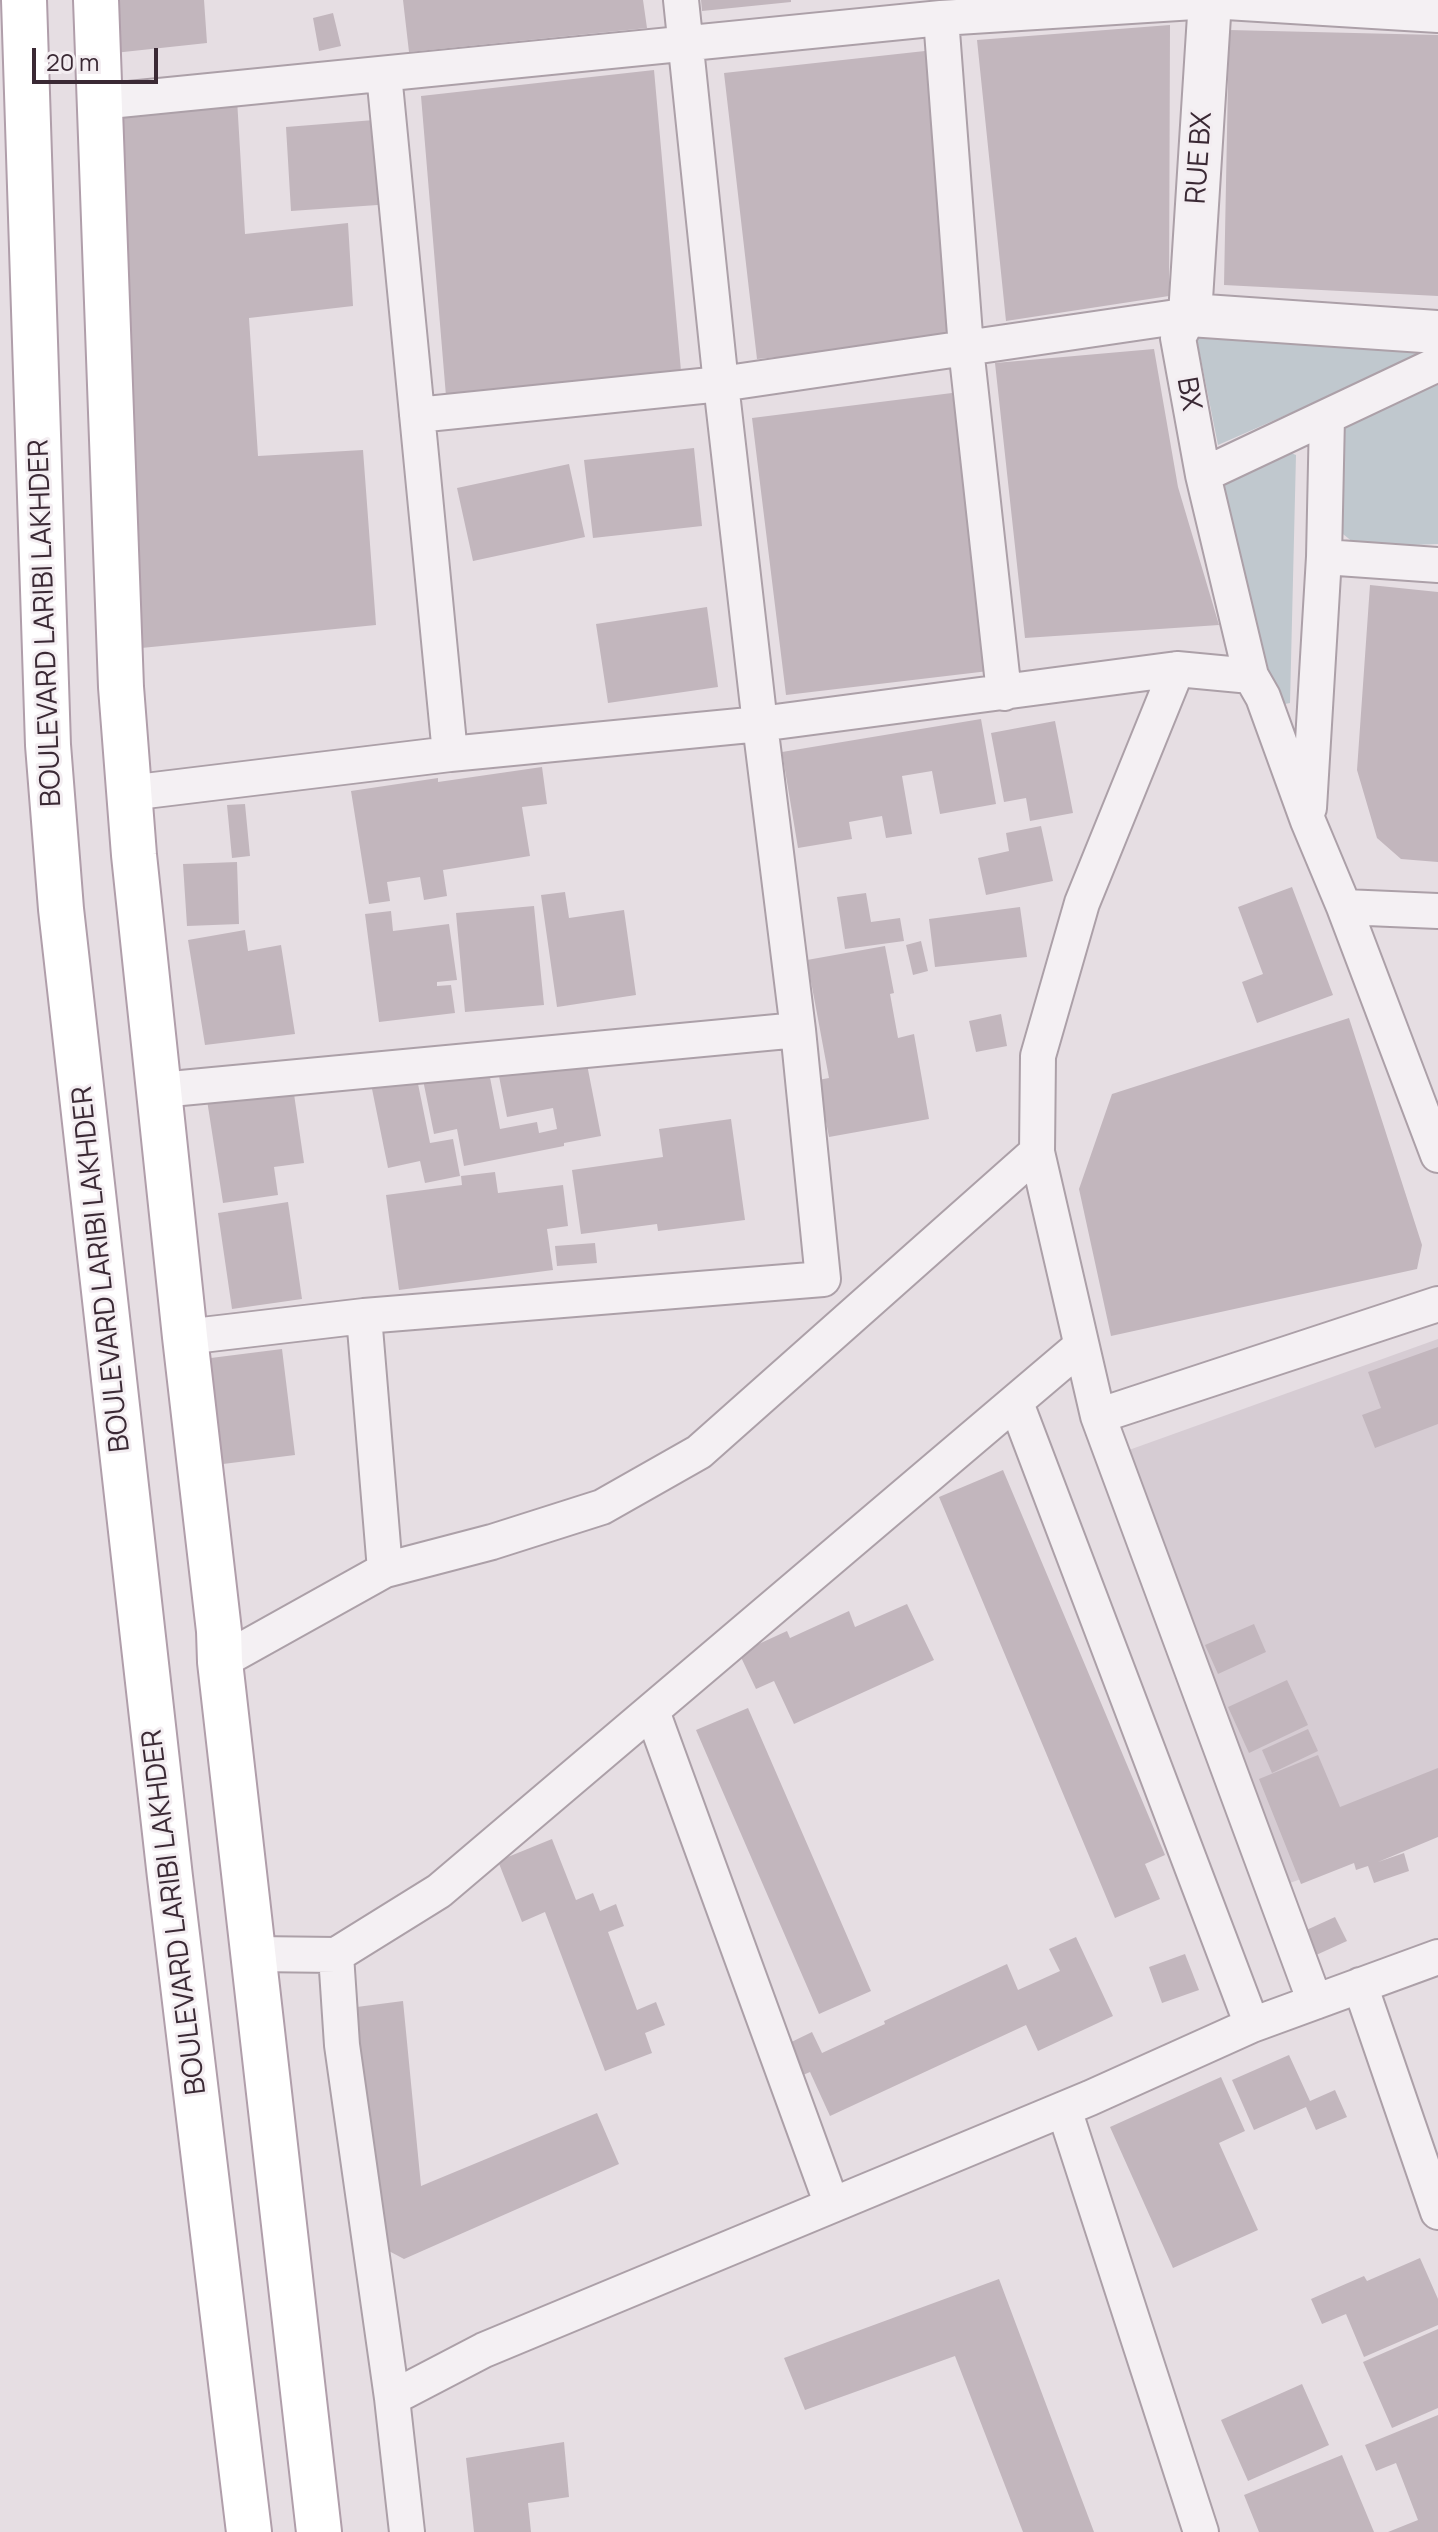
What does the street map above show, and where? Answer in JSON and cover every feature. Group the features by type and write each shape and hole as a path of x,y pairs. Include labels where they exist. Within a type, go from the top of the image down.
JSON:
{"main road":[{"name":"BOULEVARD LARIBI LAKHDER","path":"24,0 48,745 61,909 170,1877 249,2532"},
{"path":"96,0 121,687 129,793 220,1662 319,2532"}],"street":[{"path":"185,1337 364,1316 823,1279 798,1030 721,384 681,0"},
{"path":"99,102 686,43 922,13 1210,0 1438,15"},
{"name":"RUE BX","path":"1190,315 1210,0"},
{"path":"922,13 966,348 1004,693"},
{"path":"384,74 450,754"},
{"path":"417,415 721,384 1190,315 1438,332"},
{"name":"BX","path":"1190,315 1178,338 1203,475 1251,676 1263,697 1437,1151"},
{"path":"1203,475 1438,364"},
{"path":"1308,821 1324,557 1327,417"},
{"path":"1324,557 1438,565"},
{"path":"129,793 450,754 760,724 1177,669 1251,676"},
{"path":"1177,669 1082,903 1038,1056 1037,1152 1098,1416 1315,2002"},
{"path":"1344,907 1438,911"},
{"path":"160,1090 798,1030"},
{"path":"220,1662 385,1570 492,1542 602,1507 699,1452 1037,1152"},
{"path":"1098,1416 1438,1304"},
{"path":"364,1316 385,1570"},
{"path":"255,1954 336,1955 439,1891 1081,1346"},
{"path":"1016,1403 1252,2025"},
{"path":"652,1711 832,2205"},
{"path":"336,1955 342,2045 392,2398 407,2532"},
{"path":"392,2398 484,2350 1064,2109 1252,2025 1438,1957"},
{"path":"1360,1985 1438,2212"},
{"path":"1064,2109 1201,2532"}],"shaded area":[{"path":"1195,330 1421,342 1425,354 1218,445"},
{"path":"1438,382 1438,544 1359,547 1338,530 1336,432"},
{"path":"1284,450 1296,455 1290,703 1280,705 1207,483"},
{"path":"1438,1339 1438,1830 1273,1889 1115,1455"}],"building":[{"path":"111,0 204,0 207,43 114,53"},
{"path":"403,0 643,0 647,28 409,52"},
{"path":"701,0 791,0 791,2 702,11"},
{"path":"333,13 341,46 319,51 313,18"},
{"path":"1170,25 1169,296 1006,321 977,40"},
{"path":"1229,30 1438,35 1438,296 1224,285"},
{"path":"934,50 967,340 757,359 724,73"},
{"path":"654,70 682,382 447,408 421,96"},
{"path":"237,99 245,234 348,223 353,306 249,318 258,456 363,450 376,625 131,649 110,111"},
{"path":"387,119 392,204 291,211 286,127"},
{"path":"1154,349 1178,487 1219,625 1025,638 995,363"},
{"path":"952,393 997,670 786,695 752,418"},
{"path":"694,448 702,526 593,538 584,460"},
{"path":"569,464 585,537 473,561 457,488"},
{"path":"1370,585 1438,592 1438,862 1401,859 1377,838 1357,770"},
{"path":"707,607 718,687 608,703 596,624"},
{"path":"981,719 996,804 940,814 932,771 902,776 912,834 886,838 882,816 849,822 852,839 798,848 782,752"},
{"path":"1055,721 1073,813 1030,821 1026,798 1004,802 991,733"},
{"path":"542,767 547,804 522,807 530,856 443,870 447,896 424,900 420,877 387,882 390,901 369,904 351,791"},
{"path":"245,804 250,856 232,858 227,805"},
{"path":"1041,826 1053,881 986,895 978,858 1009,851 1006,833"},
{"path":"237,862 239,924 187,926 183,864"},
{"path":"1292,887 1333,995 1257,1023 1242,982 1263,974 1238,907"},
{"path":"565,892 569,918 624,910 636,995 557,1007 541,895"},
{"path":"866,893 871,922 900,918 904,941 845,949 837,897"},
{"path":"534,906 544,1005 465,1012 456,913"},
{"path":"1020,907 1027,957 935,967 929,919"},
{"path":"391,911 393,931 449,924 457,980 437,982 437,986 451,985 455,1013 379,1022 365,914"},
{"path":"245,930 248,951 281,945 295,1034 205,1045 188,940"},
{"path":"921,941 928,971 913,975 906,945"},
{"path":"885,946 898,1038 914,1034 929,1119 829,1137 818,1080 829,1078 807,960"},
{"path":"1001,1014 1007,1046 976,1052 969,1021"},
{"path":"1349,1018 1422,1245 1417,1269 1111,1336 1079,1189 1112,1094"},
{"path":"584,1049 601,1136 464,1166 457,1129 434,1134 422,1075 487,1062 500,1129 537,1122 539,1133 557,1129 553,1108 507,1117 497,1066"},
{"path":"416,1074 430,1143 453,1139 460,1176 425,1183 420,1161 388,1168 371,1084"},
{"path":"293,1087 304,1163 274,1167 278,1195 223,1203 207,1100"},
{"path":"731,1119 745,1220 658,1231 657,1224 581,1234 572,1170 663,1157 659,1129"},
{"path":"495,1172 498,1193 563,1185 568,1226 547,1229 553,1270 399,1290 386,1195 462,1185 461,1176"},
{"path":"288,1202 302,1299 232,1309 218,1213"},
{"path":"595,1243 597,1263 557,1266 555,1246"},
{"path":"1438,1347 1438,1424 1375,1448 1362,1415 1381,1408 1368,1372"},
{"path":"282,1349 295,1455 215,1465 203,1359"},
{"path":"1003,1470 1165,1855 1145,1864 1160,1899 1115,1918 939,1497"},
{"path":"907,1604 934,1660 794,1724 774,1681 756,1689 739,1653 787,1631 790,1638 849,1611 855,1627"},
{"path":"1254,1624 1266,1652 1218,1674 1205,1645"},
{"path":"1287,1680 1308,1725 1249,1753 1228,1707"},
{"path":"748,1708 871,1991 819,2014 696,1730"},
{"path":"1308,1729 1318,1751 1272,1773 1262,1750"},
{"path":"1318,1755 1340,1807 1438,1768 1438,1837 1378,1862 1404,1853 1409,1871 1374,1883 1368,1866 1356,1870 1354,1863 1301,1884 1259,1779"},
{"path":"552,1839 576,1900 593,1893 600,1911 616,1904 624,1926 608,1932 637,2010 656,2002 665,2025 645,2033 652,2053 605,2071 545,1912 522,1922 498,1861"},
{"path":"1335,1917 1347,1941 1314,1956 1302,1932"},
{"path":"1076,1937 1113,2016 1038,2051 1026,2025 830,2116 810,2072 789,2081 775,2050 812,2032 822,2053 1007,1964 1018,1990 1060,1971 1049,1949"},
{"path":"1185,1954 1199,1990 1162,2003 1149,1967"},
{"path":"403,2001 421,2186 597,2113 619,2164 404,2259 370,2241 349,2008"},
{"path":"1289,2055 1310,2101 1335,2090 1347,2117 1316,2130 1306,2107 1254,2130 1232,2080"},
{"path":"1221,2077 1245,2131 1219,2143 1258,2230 1173,2268 1110,2127"},
{"path":"1420,2258 1438,2299 1438,2325 1364,2357 1346,2314 1322,2324 1311,2299 1364,2276 1367,2281"},
{"path":"999,2279 1094,2532 1023,2532 955,2356 805,2410 784,2358"},
{"path":"1438,2329 1438,2408 1392,2428 1363,2362"},
{"path":"1302,2384 1329,2445 1248,2481 1221,2420"},
{"path":"1438,2415 1438,2532 1388,2532 1418,2520 1396,2463 1376,2471 1365,2445"},
{"path":"564,2442 569,2497 528,2503 531,2532 474,2532 466,2458"},
{"path":"1342,2455 1374,2532 1259,2532 1244,2495"}]}
